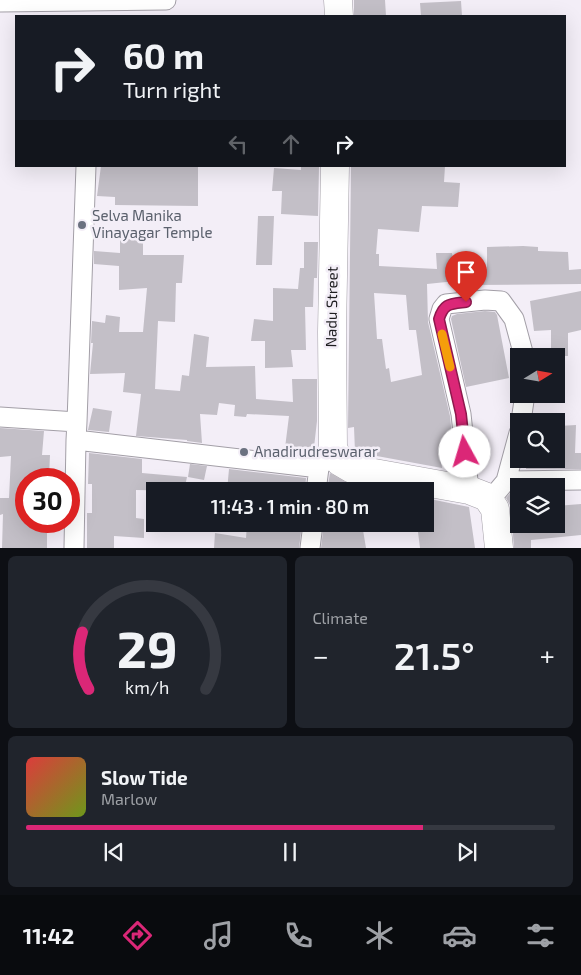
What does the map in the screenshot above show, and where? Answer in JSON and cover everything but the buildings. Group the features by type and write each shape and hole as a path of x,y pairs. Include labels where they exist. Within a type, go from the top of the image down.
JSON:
{"main road":[{"path":"338,0 339,15"},
{"name":"Nadu Street","path":"326,458 332,332 335,167"},
{"path":"326,458 340,462 352,469 488,490 495,509 499,548"}],"street":[{"path":"0,2 82,9 166,0"},
{"path":"74,548 76,431 86,167"},
{"path":"488,490 461,414 439,319 442,308 446,304 485,300 501,301 514,318 522,348"},
{"path":"0,417 76,431 326,458 319,482"},
{"path":"488,490 510,450"},
{"path":"488,490 581,480"},
{"path":"310,548 312,532"}],"slow traffic":[{"path":"442,334 450,367"}],"place":[{"name":"Selva Manika Vinayagar Temple","path":"82,225"},
{"name":"Anadirudreswarar","path":"244,452"}],"route":[{"path":"465,452 461,414 439,319 442,308 446,304 466,302"}]}
